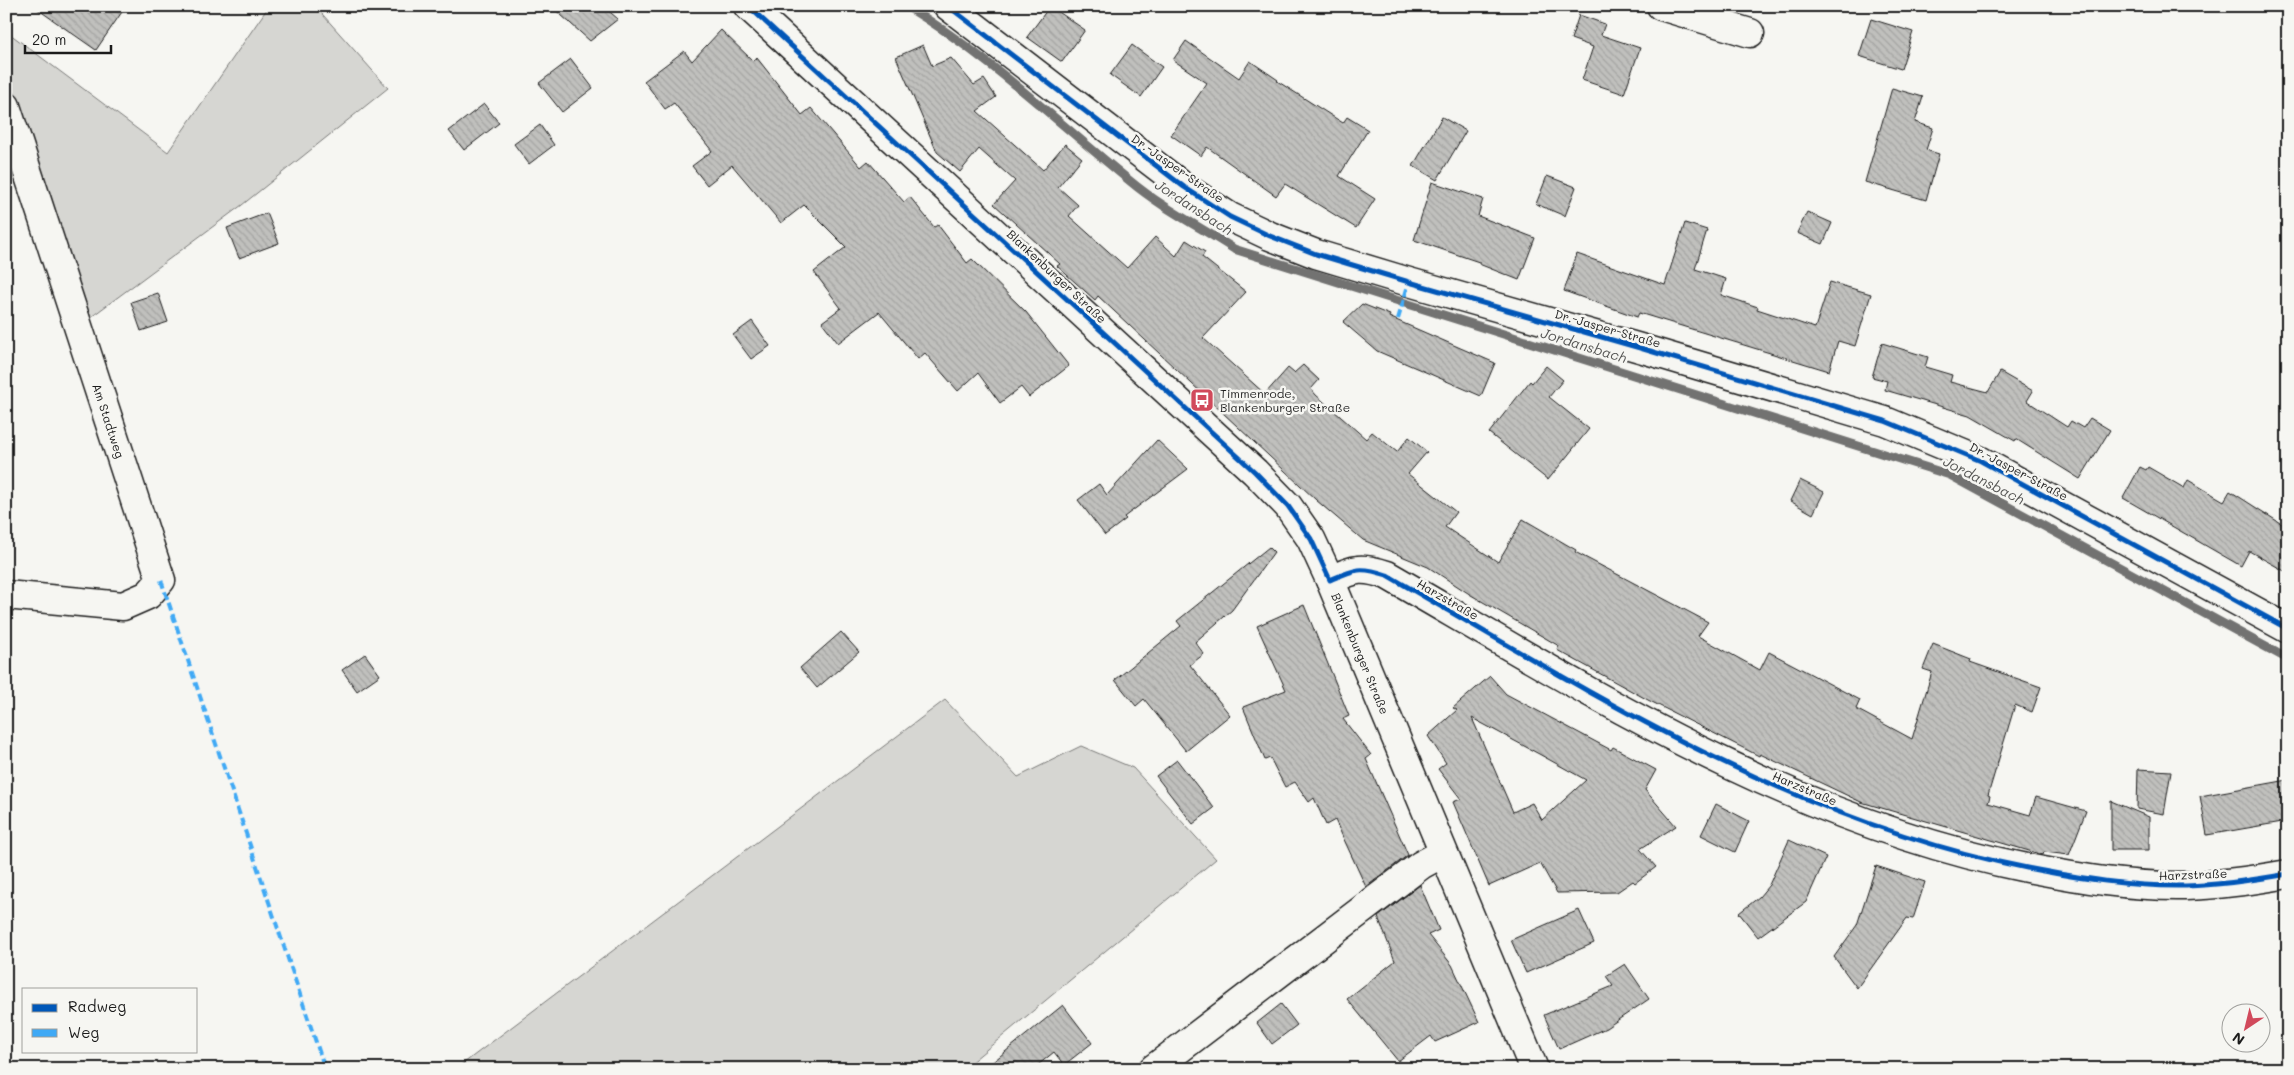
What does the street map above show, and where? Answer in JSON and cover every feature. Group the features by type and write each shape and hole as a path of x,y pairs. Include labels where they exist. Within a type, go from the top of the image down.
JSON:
{"street":[{"name":"Blankenburger Straße","path":"748,6 1255,472 1288,506 1311,539 1330,580 1534,1069"},
{"name":"Dr.-Jasper-Straße","path":"948,6 1184,187 1230,217 1270,236 1316,254 1409,282 1885,421 1990,465 2288,629"},
{"path":"1661,6 1750,33"},
{"name":"Am Stadtweg","path":"6,106 161,580 148,595 123,606 6,595"},
{"name":"Harzstraße","path":"1330,580 1352,570 1368,568 1387,575 1638,719 1708,756 1823,807 1916,840 1977,857 2055,874 2142,885 2186,886 2238,882 2288,874"},
{"path":"1152,1069 1421,865 1444,853"}],"shaded area":[{"path":"269,6 315,6 388,88 242,205 83,323 6,79 6,31 168,152"},
{"path":"945,700 1018,777 1081,746 1133,768 1216,859 963,1069 456,1069"}],"building":[{"path":"33,6 126,6 96,50"},
{"path":"551,6 603,6 618,19 590,41"},
{"path":"1050,6 1085,30 1062,62 1027,37"},
{"path":"1579,15 1605,24 1601,35 1640,48 1624,94 1582,80 1593,47 1571,39"},
{"path":"1871,19 1913,32 1901,69 1859,56"},
{"path":"721,30 753,61 757,58 802,115 811,108 861,167 868,161 904,202 910,197 934,227 938,225 967,263 972,259 1026,312 1069,366 1029,397 1021,387 1000,403 978,373 958,391 925,353 918,359 879,312 838,343 822,322 841,308 814,272 846,247 804,205 781,223 732,165 707,185 692,166 712,151 674,103 665,109 644,81 684,51 692,61"},
{"path":"1186,41 1239,78 1250,61 1277,81 1343,123 1347,117 1368,130 1339,176 1375,199 1356,228 1285,184 1276,196 1207,147 1201,156 1171,135 1207,83 1173,60"},
{"path":"923,45 932,66 951,58 974,85 984,79 996,97 977,111 1043,170 1065,144 1082,158 1058,187 1078,205 1069,216 1127,268 1155,237 1176,256 1186,240 1205,252 1202,257 1246,292 1203,338 1265,394 1288,368 1294,373 1303,365 1319,380 1311,389 1316,395 1366,439 1372,432 1397,452 1409,437 1427,452 1408,474 1456,512 1445,527 1498,562 1523,519 1576,550 1575,552 1708,622 1698,636 1760,670 1769,652 1860,700 1856,709 1912,739 1932,672 1923,669 1933,644 1971,659 1970,662 2041,687 2032,712 2015,705 1988,795 1990,796 1988,803 2030,815 2036,797 2086,811 2069,855 2044,852 2043,855 1861,802 1760,754 1759,756 1648,700 1557,650 1559,646 1471,595 1428,567 1363,540 1316,500 1098,296 1095,300 1057,266 1060,264 994,204 1015,181 979,149 960,172 937,152 896,57"},
{"path":"1132,45 1162,67 1141,97 1110,75"},
{"path":"571,59 593,88 562,112 539,83"},
{"path":"1892,88 1923,97 1915,122 1933,128 1926,150 1939,154 1926,200 1865,182"},
{"path":"484,104 499,123 464,150 449,131"},
{"path":"1442,117 1466,131 1437,180 1413,166"},
{"path":"540,125 554,145 529,164 514,144"},
{"path":"1547,176 1576,187 1565,216 1536,204"},
{"path":"1432,182 1483,199 1478,216 1535,238 1519,280 1479,264 1479,262 1414,240"},
{"path":"1807,212 1832,223 1823,244 1797,233"},
{"path":"267,213 279,243 239,258 227,228"},
{"path":"1685,223 1707,230 1695,269 1726,279 1721,295 1758,307 1757,309 1815,328 1830,282 1871,294 1855,346 1838,341 1829,371 1639,313 1637,317 1564,291 1577,254 1665,285"},
{"path":"158,293 168,322 141,331 131,302"},
{"path":"1362,304 1495,363 1481,396 1377,351 1343,322"},
{"path":"752,321 770,346 751,359 733,335"},
{"path":"1882,343 1928,357 1925,367 1952,375 1950,382 1988,392 2000,372 2033,391 2027,401 2067,427 2071,421 2083,428 2090,418 2110,430 2080,479 2016,439 2015,441 1970,415 1885,390 1887,381 1872,377"},
{"path":"1546,366 1563,380 1549,397 1589,429 1548,480 1489,433 1530,381 1532,383"},
{"path":"1157,440 1188,469 1124,517 1126,519 1105,535 1078,500 1099,484 1107,495"},
{"path":"2140,467 2146,470 2148,467 2184,488 2188,480 2224,501 2230,491 2288,528 2288,573 2249,551 2241,566 2123,498"},
{"path":"1800,480 1824,492 1813,514 1790,501"},
{"path":"1269,547 1274,552 1232,610 1195,642 1204,654 1190,665 1230,715 1186,751 1144,699 1136,706 1115,680 1181,626 1177,621"},
{"path":"1304,605 1349,716 1343,719 1371,755 1366,759 1408,855 1366,887 1335,820 1326,825 1314,798 1309,802 1295,782 1285,787 1270,758 1265,760 1243,707 1286,690 1257,626"},
{"path":"841,632 859,652 817,688 800,668"},
{"path":"365,654 380,675 357,691 342,670"},
{"path":"1490,676 1506,694 1611,750 1613,747 1656,770 1645,790 1676,826 1640,849 1656,867 1635,883 1633,881 1617,892 1557,893 1540,863 1489,886 1453,802 1461,799 1438,769 1446,763 1428,736 1457,710 1453,708","holes":["1472,718 1586,780 1542,820 1532,803 1513,812"]},
{"path":"1177,760 1214,808 1193,824 1156,776"},
{"path":"2138,769 2171,771 2164,814 2137,809"},
{"path":"2288,780 2288,821 2207,835 2200,796"},
{"path":"2111,801 2149,817 2149,850 2111,850"},
{"path":"1716,804 1749,821 1735,852 1701,835"},
{"path":"1789,840 1826,857 1806,902 1758,937 1739,913 1759,897 1769,885"},
{"path":"1876,866 1925,882 1913,919 1907,918 1857,988 1834,957 1857,925"},
{"path":"1420,885 1439,930 1428,935 1452,965 1479,1022 1435,1042 1431,1036 1398,1061 1347,999 1395,961 1378,917"},
{"path":"1579,910 1594,943 1526,973 1511,940"},
{"path":"1625,964 1649,999 1606,1028 1559,1049 1544,1015 1613,986 1606,976"},
{"path":"1281,1004 1297,1025 1272,1044 1257,1023"},
{"path":"1063,1005 1092,1043 1064,1065 1054,1052 1033,1069 984,1069"}],"waterway":[{"name":"Jordansbach","path":"906,6 936,25 993,67 1142,190 1234,249 1950,475 2288,659"}],"marked path":[{"path":"1398,319 1409,282"},
{"path":"161,580 325,1069"}],"cycle path":[{"path":"748,6 1255,472 1288,506 1311,539 1330,580 1358,570 1370,570 1387,575 1540,664 1695,748 1775,786 1857,819 1940,847 2047,872 2146,885 2212,885 2288,874"},
{"path":"948,6 1184,187 1230,217 1270,236 1316,254 1409,282 1885,421 1981,461 2288,629"}],"place":[{"name":"Timmenrode, Blankenburger Straße","path":"1202,400"}]}
